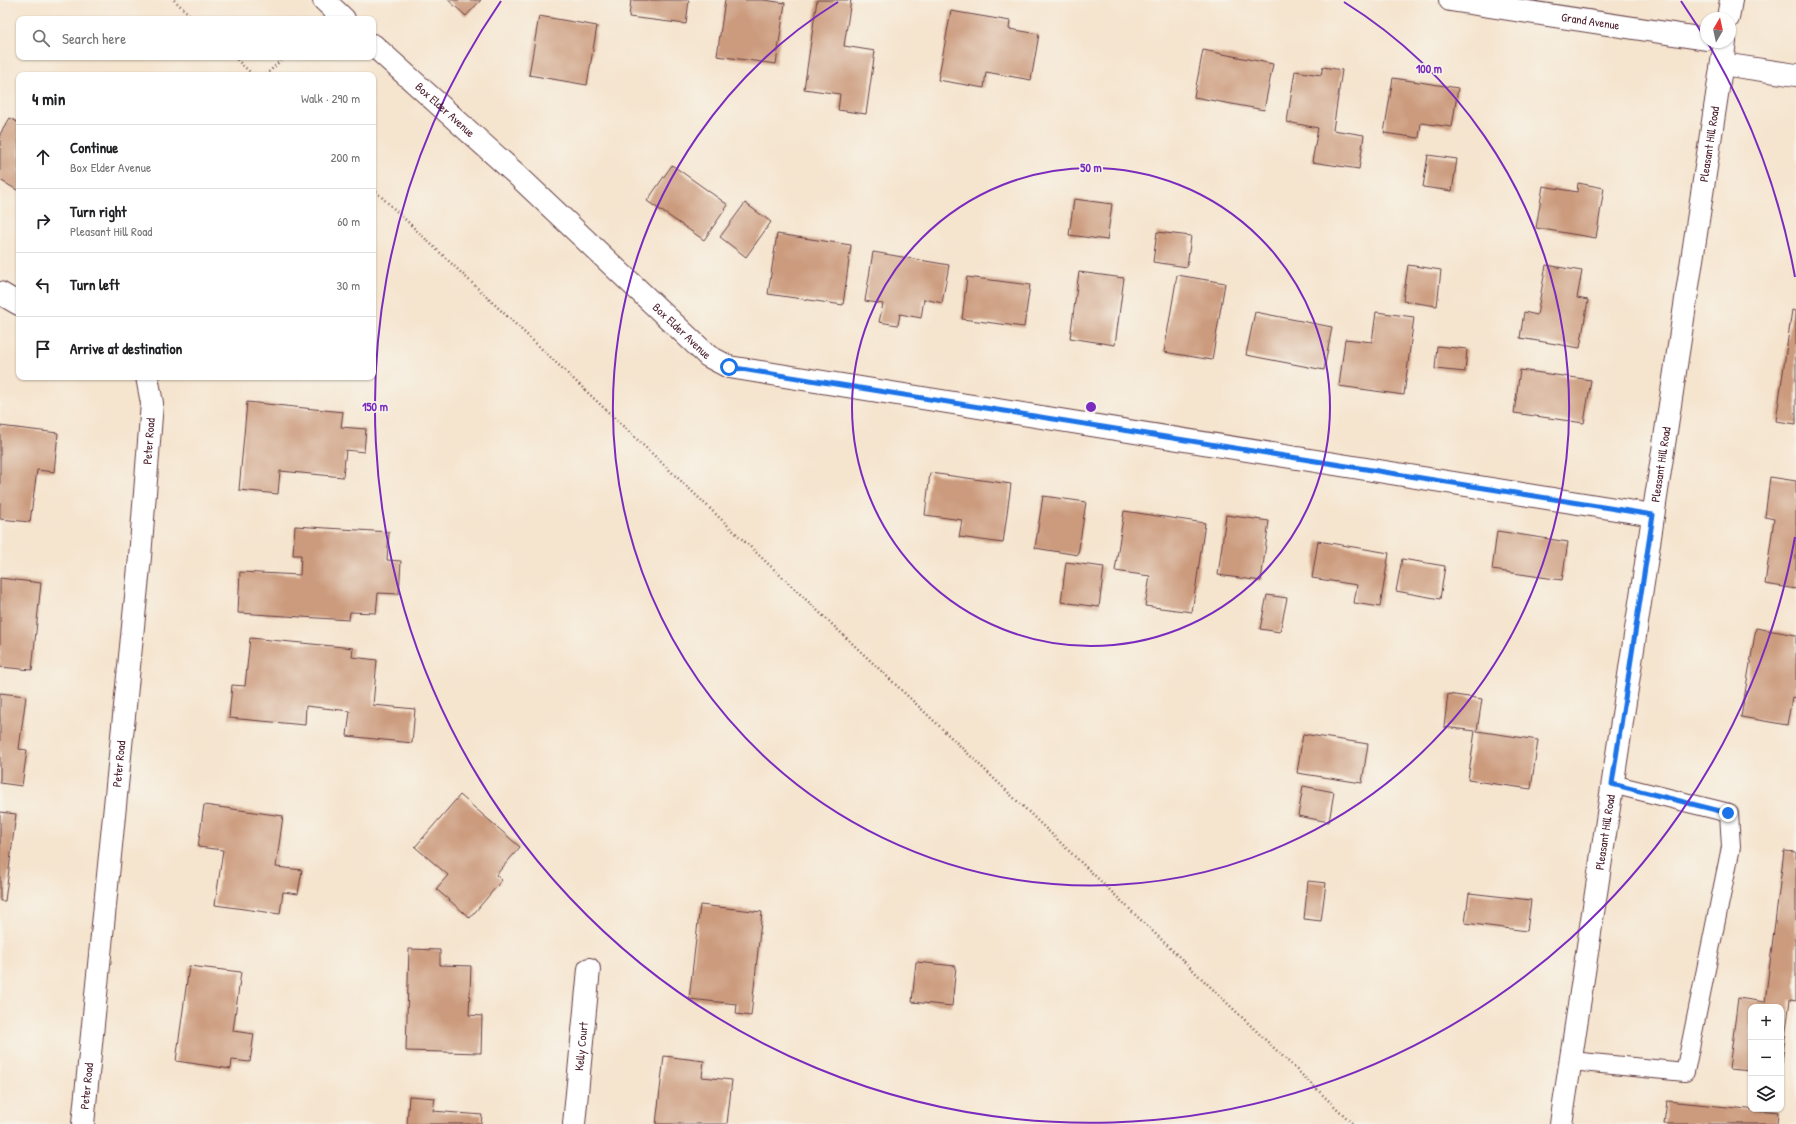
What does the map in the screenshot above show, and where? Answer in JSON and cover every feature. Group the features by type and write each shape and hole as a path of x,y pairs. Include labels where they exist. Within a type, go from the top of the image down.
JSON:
{"street":[{"path":"324,0 341,16"},
{"name":"Grand Avenue","path":"1450,0 1700,38"},
{"path":"1729,12 1731,0"},
{"name":"Box Elder Avenue","path":"376,48 516,174 708,356 729,367 1653,515"},
{"name":"Pleasant Hill Road","path":"1561,1124 1723,48"},
{"path":"1722,64 1796,76"},
{"path":"0,293 16,302"},
{"name":"Peter Road","path":"83,1124 140,557 152,403 148,380"},
{"name":"Kelly Court","path":"574,1124 589,969"}],"lane":[{"path":"1571,1061 1685,1072 1731,847 1728,813 1612,784"}],"path":[{"path":"174,0 191,16"},
{"path":"237,60 250,72"},
{"path":"269,72 281,60"},
{"path":"376,192 934,721 1353,1124"}],"building":[{"path":"448,0 481,0 466,16"},
{"path":"631,0 689,0 686,24 629,17"},
{"path":"725,0 764,0 785,3 776,64 717,56"},
{"path":"817,0 851,0 844,46 875,51 866,114 838,110 840,94 804,89"},
{"path":"951,11 1010,21 1009,29 1039,34 1031,80 986,72 984,88 938,80"},
{"path":"539,16 597,26 587,85 529,75"},
{"path":"1203,50 1273,64 1264,110 1194,97"},
{"path":"1323,67 1342,70 1333,130 1364,135 1359,169 1312,162 1318,128 1287,122 1295,71 1321,75"},
{"path":"1393,78 1458,88 1452,127 1421,123 1419,138 1384,133"},
{"path":"10,118 16,121 16,189 0,180 0,134"},
{"path":"1428,155 1457,159 1452,191 1423,187"},
{"path":"672,165 728,205 704,240 647,201"},
{"path":"1578,183 1604,188 1596,238 1536,228 1543,186 1577,192"},
{"path":"1074,199 1112,204 1107,240 1069,235"},
{"path":"745,203 771,222 746,257 720,237"},
{"path":"1157,232 1191,236 1187,267 1153,262"},
{"path":"777,234 851,245 843,305 768,294"},
{"path":"873,252 949,265 942,303 924,299 921,318 900,314 898,325 879,322 883,304 865,301"},
{"path":"1408,265 1441,270 1437,306 1403,301"},
{"path":"1546,265 1582,271 1577,298 1588,300 1580,348 1520,338 1524,312 1537,315"},
{"path":"1079,272 1124,278 1115,345 1070,338"},
{"path":"1177,275 1225,283 1212,360 1164,352"},
{"path":"967,277 1030,285 1024,327 962,319"},
{"path":"1792,310 1796,311 1796,424 1776,421"},
{"path":"1255,312 1332,327 1324,370 1246,355"},
{"path":"1376,312 1414,317 1404,395 1339,386 1345,339 1372,342"},
{"path":"1437,346 1467,349 1465,372 1435,369"},
{"path":"1520,370 1591,380 1584,423 1514,413"},
{"path":"247,402 343,412 341,427 366,429 364,452 346,450 343,477 280,471 278,494 239,490"},
{"path":"0,426 58,433 54,472 37,470 30,522 0,519"},
{"path":"930,473 1011,484 1003,543 959,537 962,520 925,515"},
{"path":"1770,477 1796,481 1796,589 1765,584 1774,519 1765,517"},
{"path":"1043,496 1086,502 1078,555 1035,548"},
{"path":"1124,511 1205,523 1192,612 1145,606 1150,576 1115,571"},
{"path":"1226,515 1269,521 1261,581 1218,575"},
{"path":"295,526 389,532 387,560 401,561 399,594 378,593 376,613 350,612 349,620 238,613 240,572 300,575 301,555 293,555"},
{"path":"1497,531 1568,542 1562,580 1492,570"},
{"path":"1318,541 1389,553 1380,607 1354,603 1357,585 1312,578"},
{"path":"1402,559 1445,566 1440,599 1396,591"},
{"path":"1066,562 1104,567 1099,607 1061,602"},
{"path":"0,578 41,583 32,670 0,667"},
{"path":"1267,595 1287,598 1280,632 1260,629"},
{"path":"1756,628 1796,635 1796,699 1792,698 1787,725 1741,717"},
{"path":"250,638 353,648 352,657 377,660 373,705 415,709 412,743 347,736 350,711 306,706 305,725 229,718 232,685 245,686"},
{"path":"0,693 26,696 19,749 27,750 22,786 0,783"},
{"path":"1448,694 1482,699 1477,731 1538,740 1531,789 1468,780 1475,731 1444,727"},
{"path":"1303,734 1368,744 1362,783 1297,773"},
{"path":"1303,786 1334,792 1329,822 1298,816"},
{"path":"460,795 520,847 496,875 502,880 470,918 436,889 448,875 415,847"},
{"path":"204,805 283,816 276,867 302,870 298,894 283,892 280,914 215,905 223,850 198,847"},
{"path":"0,812 16,814 5,901 0,901"},
{"path":"1784,851 1796,852 1796,1001 1790,1000 1784,1046 1784,1004 1748,1004 1748,1071 1729,1069 1738,998 1765,1002"},
{"path":"1308,881 1326,883 1321,921 1304,919"},
{"path":"1469,893 1531,900 1527,931 1465,923"},
{"path":"700,905 762,912 751,1016 736,1014 737,1004 689,999"},
{"path":"409,949 440,950 440,965 471,966 469,1015 482,1016 481,1053 406,1051"},
{"path":"916,962 956,966 952,1006 912,1002"},
{"path":"189,966 241,972 233,1031 254,1034 250,1062 232,1060 231,1069 176,1061"},
{"path":"664,1056 704,1061 702,1077 732,1080 727,1124 656,1124"},
{"path":"409,1096 435,1098 433,1111 482,1115 481,1124 407,1124"},
{"path":"1667,1101 1748,1109 1748,1112 1778,1112 1777,1124 1664,1124"}],"route":[{"path":"729,367 1653,515 1612,784 1728,813"}]}
